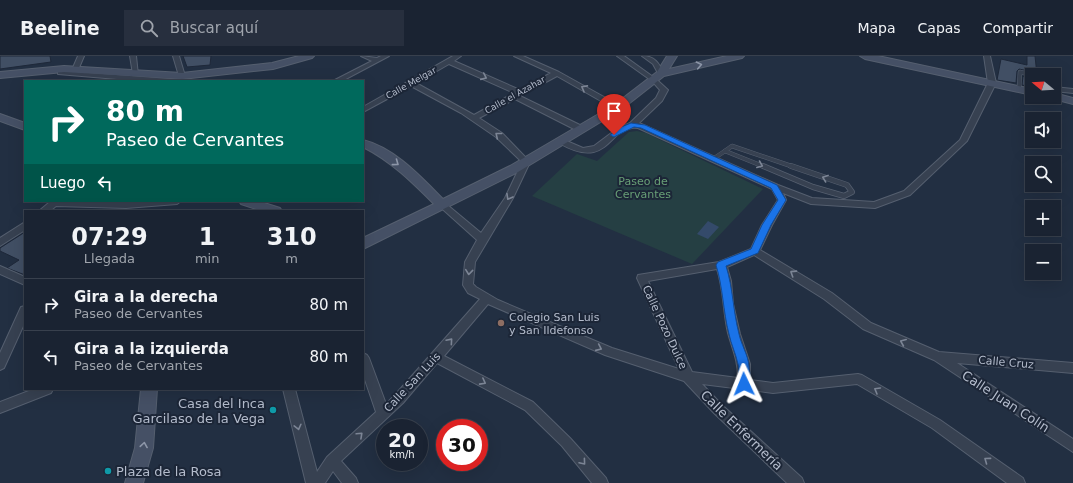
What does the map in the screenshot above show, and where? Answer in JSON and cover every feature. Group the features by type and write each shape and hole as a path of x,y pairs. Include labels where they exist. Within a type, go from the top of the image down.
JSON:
{"street":[{"path":"75,70 81,56"},
{"path":"133,56 136,74"},
{"path":"176,56 182,76"},
{"path":"59,71 169,79 182,76 273,66 309,56"},
{"path":"364,56 378,60"},
{"path":"339,80 386,56"},
{"name":"Calle Melgar","path":"364,109 458,56"},
{"path":"517,56 557,73 618,107"},
{"path":"620,56 658,77 739,56"},
{"path":"562,141 586,152 595,149 623,129 633,125 664,93 658,77 656,63 645,56"},
{"path":"364,244 526,162 618,107 658,77 671,56"},
{"path":"865,56 1025,90"},
{"path":"633,125 642,127 774,187 811,201 875,205 907,193 963,141 992,83 987,56"},
{"path":"449,61 517,94 581,129"},
{"path":"0,75 75,70 136,74 169,79"},
{"path":"59,71 64,80"},
{"name":"Calle el Azahar","path":"474,118 557,73"},
{"path":"411,83 474,118 499,135 526,162"},
{"path":"1061,90 1073,91"},
{"path":"1061,97 1073,100"},
{"path":"0,117 24,127"},
{"path":"364,144 385,154 411,174 442,205 482,239"},
{"path":"526,162 509,198 482,239 470,262 468,286 472,290 494,303 609,352 688,377 773,388 858,379 936,424 1018,483"},
{"path":"744,384 744,364 734,334 728,304 726,281 721,265 755,251 766,225 782,200 774,187"},
{"path":"248,202 270,210"},
{"path":"45,210 54,203 175,205"},
{"path":"0,243 24,226"},
{"path":"755,251 828,296 867,326 938,357"},
{"name":"Calle Pozo Dulce","path":"688,377 642,278 721,265"},
{"path":"0,270 23,280"},
{"name":"Calle San Luis","path":"317,483 332,461 399,399 487,298"},
{"path":"0,365 24,312"},
{"path":"436,357 529,406 566,442 601,483"},
{"name":"Calle Cruz","path":"938,357 1073,368"},
{"name":"Calle Juan Colín","path":"938,357 1073,446"},
{"path":"364,361 383,413"},
{"name":"Calle Enfermería","path":"688,377 718,409 797,483"},
{"path":"0,408 45,390"},
{"path":"134,483 144,448 149,390"},
{"path":"289,390 313,483"},
{"path":"332,461 351,483"}],"lane":[{"path":"1019,89 1020,72 1025,73"},
{"path":"713,159 724,150 732,146 847,185 852,192 844,196 813,187 724,150"}],"green space":[{"name":"Paseo de Cervantes","path":"637,131 646,133 763,189 692,264 532,196 577,154 597,161 629,132"}],"water":[{"path":"708,221 719,227 708,239 697,234"}],"building":[{"path":"0,56 50,56 51,62 0,69"},
{"path":"183,56 211,56 210,65 187,67"},
{"path":"1027,56 1035,56 1036,68 1025,68 1025,70 1019,69 1017,71 1016,83 997,80 1001,59 1027,65"},
{"path":"1023,76 1025,76 1025,86 1022,85"},
{"path":"24,233 24,275 7,268 19,260 0,251 0,248"}],"place":[{"name":"Colegio San Luis y San Ildefonso","path":"501,323"},
{"name":"Casa del Inca Garcilaso de la Vega","path":"273,410"},
{"name":"Plaza de la Rosa","path":"108,471"}],"route":[{"path":"614,135 633,125 642,127 774,187 782,200 766,225 755,251 721,265 726,281 728,304 734,334 744,364 744,384"}]}
